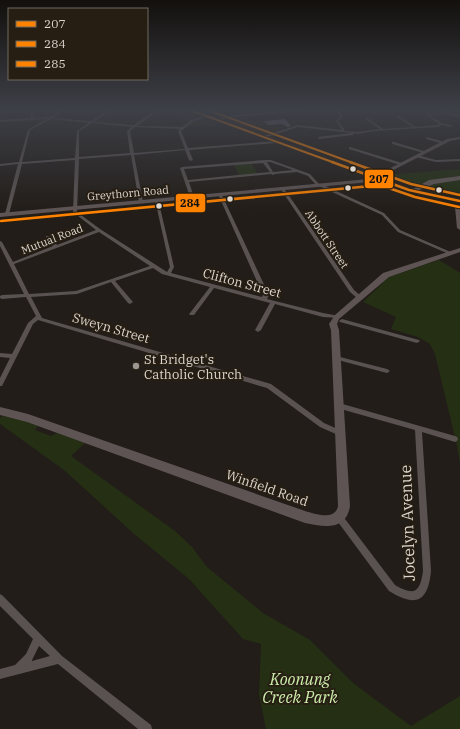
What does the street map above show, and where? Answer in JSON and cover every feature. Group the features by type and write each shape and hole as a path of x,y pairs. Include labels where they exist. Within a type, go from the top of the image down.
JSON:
{"highway":[{"path":"416,190 432,182 460,178"}],"main road":[{"path":"279,143 387,181 460,204"},
{"path":"416,190 460,204"}],"street":[{"path":"7,214 26,143"},
{"path":"75,208 78,143"},
{"path":"131,143 141,202"},
{"path":"183,143 191,160"},
{"path":"0,165 265,143"},
{"path":"394,143 425,152"},
{"name":"Greythorn Road","path":"0,215 370,180 444,143"},
{"path":"350,148 401,164"},
{"path":"417,156 434,161 460,160"},
{"path":"264,161 273,174"},
{"path":"192,197 182,168 264,161 273,162 310,176 319,185 383,214 399,231 451,253"},
{"path":"219,165 225,178"},
{"path":"186,181 273,174 296,170"},
{"name":"Abbott Street","path":"282,188 352,291 360,298"},
{"path":"220,194 266,295 264,300"},
{"path":"157,200 172,270 166,274"},
{"path":"460,204 460,228"},
{"name":"Clifton Street","path":"75,208 75,212 99,230 166,274 417,341"},
{"name":"Mutual Road","path":"11,264 99,230"},
{"path":"48,237 56,247"},
{"path":"0,242 38,317 31,323 0,384"},
{"path":"339,518 344,510 336,358 338,320 386,275 460,250"},
{"path":"1,297 77,292 155,267"},
{"path":"113,281 130,302"},
{"path":"192,314 213,286"},
{"path":"258,330 273,302"},
{"name":"Sweyn Street","path":"38,317 45,321 269,386 322,425 340,433"},
{"path":"0,355 14,356"},
{"path":"336,358 387,371"},
{"path":"339,406 454,439"},
{"name":"Winfield Road","path":"3,412 28,418 305,517 325,520 339,518"},
{"name":"Jocelyn Avenue","path":"339,518 392,588 398,592 411,596 416,596 424,590 427,583 428,571 418,428"},
{"path":"0,599 59,659 147,729"},
{"path":"17,670 29,657 38,638"},
{"path":"0,674 59,659"}],"green space":[{"path":"251,163 258,174 239,175 234,165"},
{"path":"460,169 460,196 382,177 384,175"},
{"path":"439,260 460,273 460,463 435,354 430,344 418,337 391,329 396,317 363,302 389,277"},
{"name":"Koonung Creek Park","path":"2,416 22,420 38,426 35,430 51,436 57,433 85,443 71,456 175,531 192,547 207,567 263,613 310,640 353,683 411,726 460,696 460,729 266,729 259,695 261,644 243,639 189,579 133,533 64,470 0,424 0,418"}],"transit line":[{"name":"207","path":"280,143 409,190 460,201"},
{"name":"285","path":"298,143 411,184 460,195"},
{"name":"284","path":"1,221 371,186 379,182"},
{"name":"284","path":"374,183 415,197 459,207"}],"place":[{"name":"St Bridget's Catholic Church","path":"136,366"}]}
